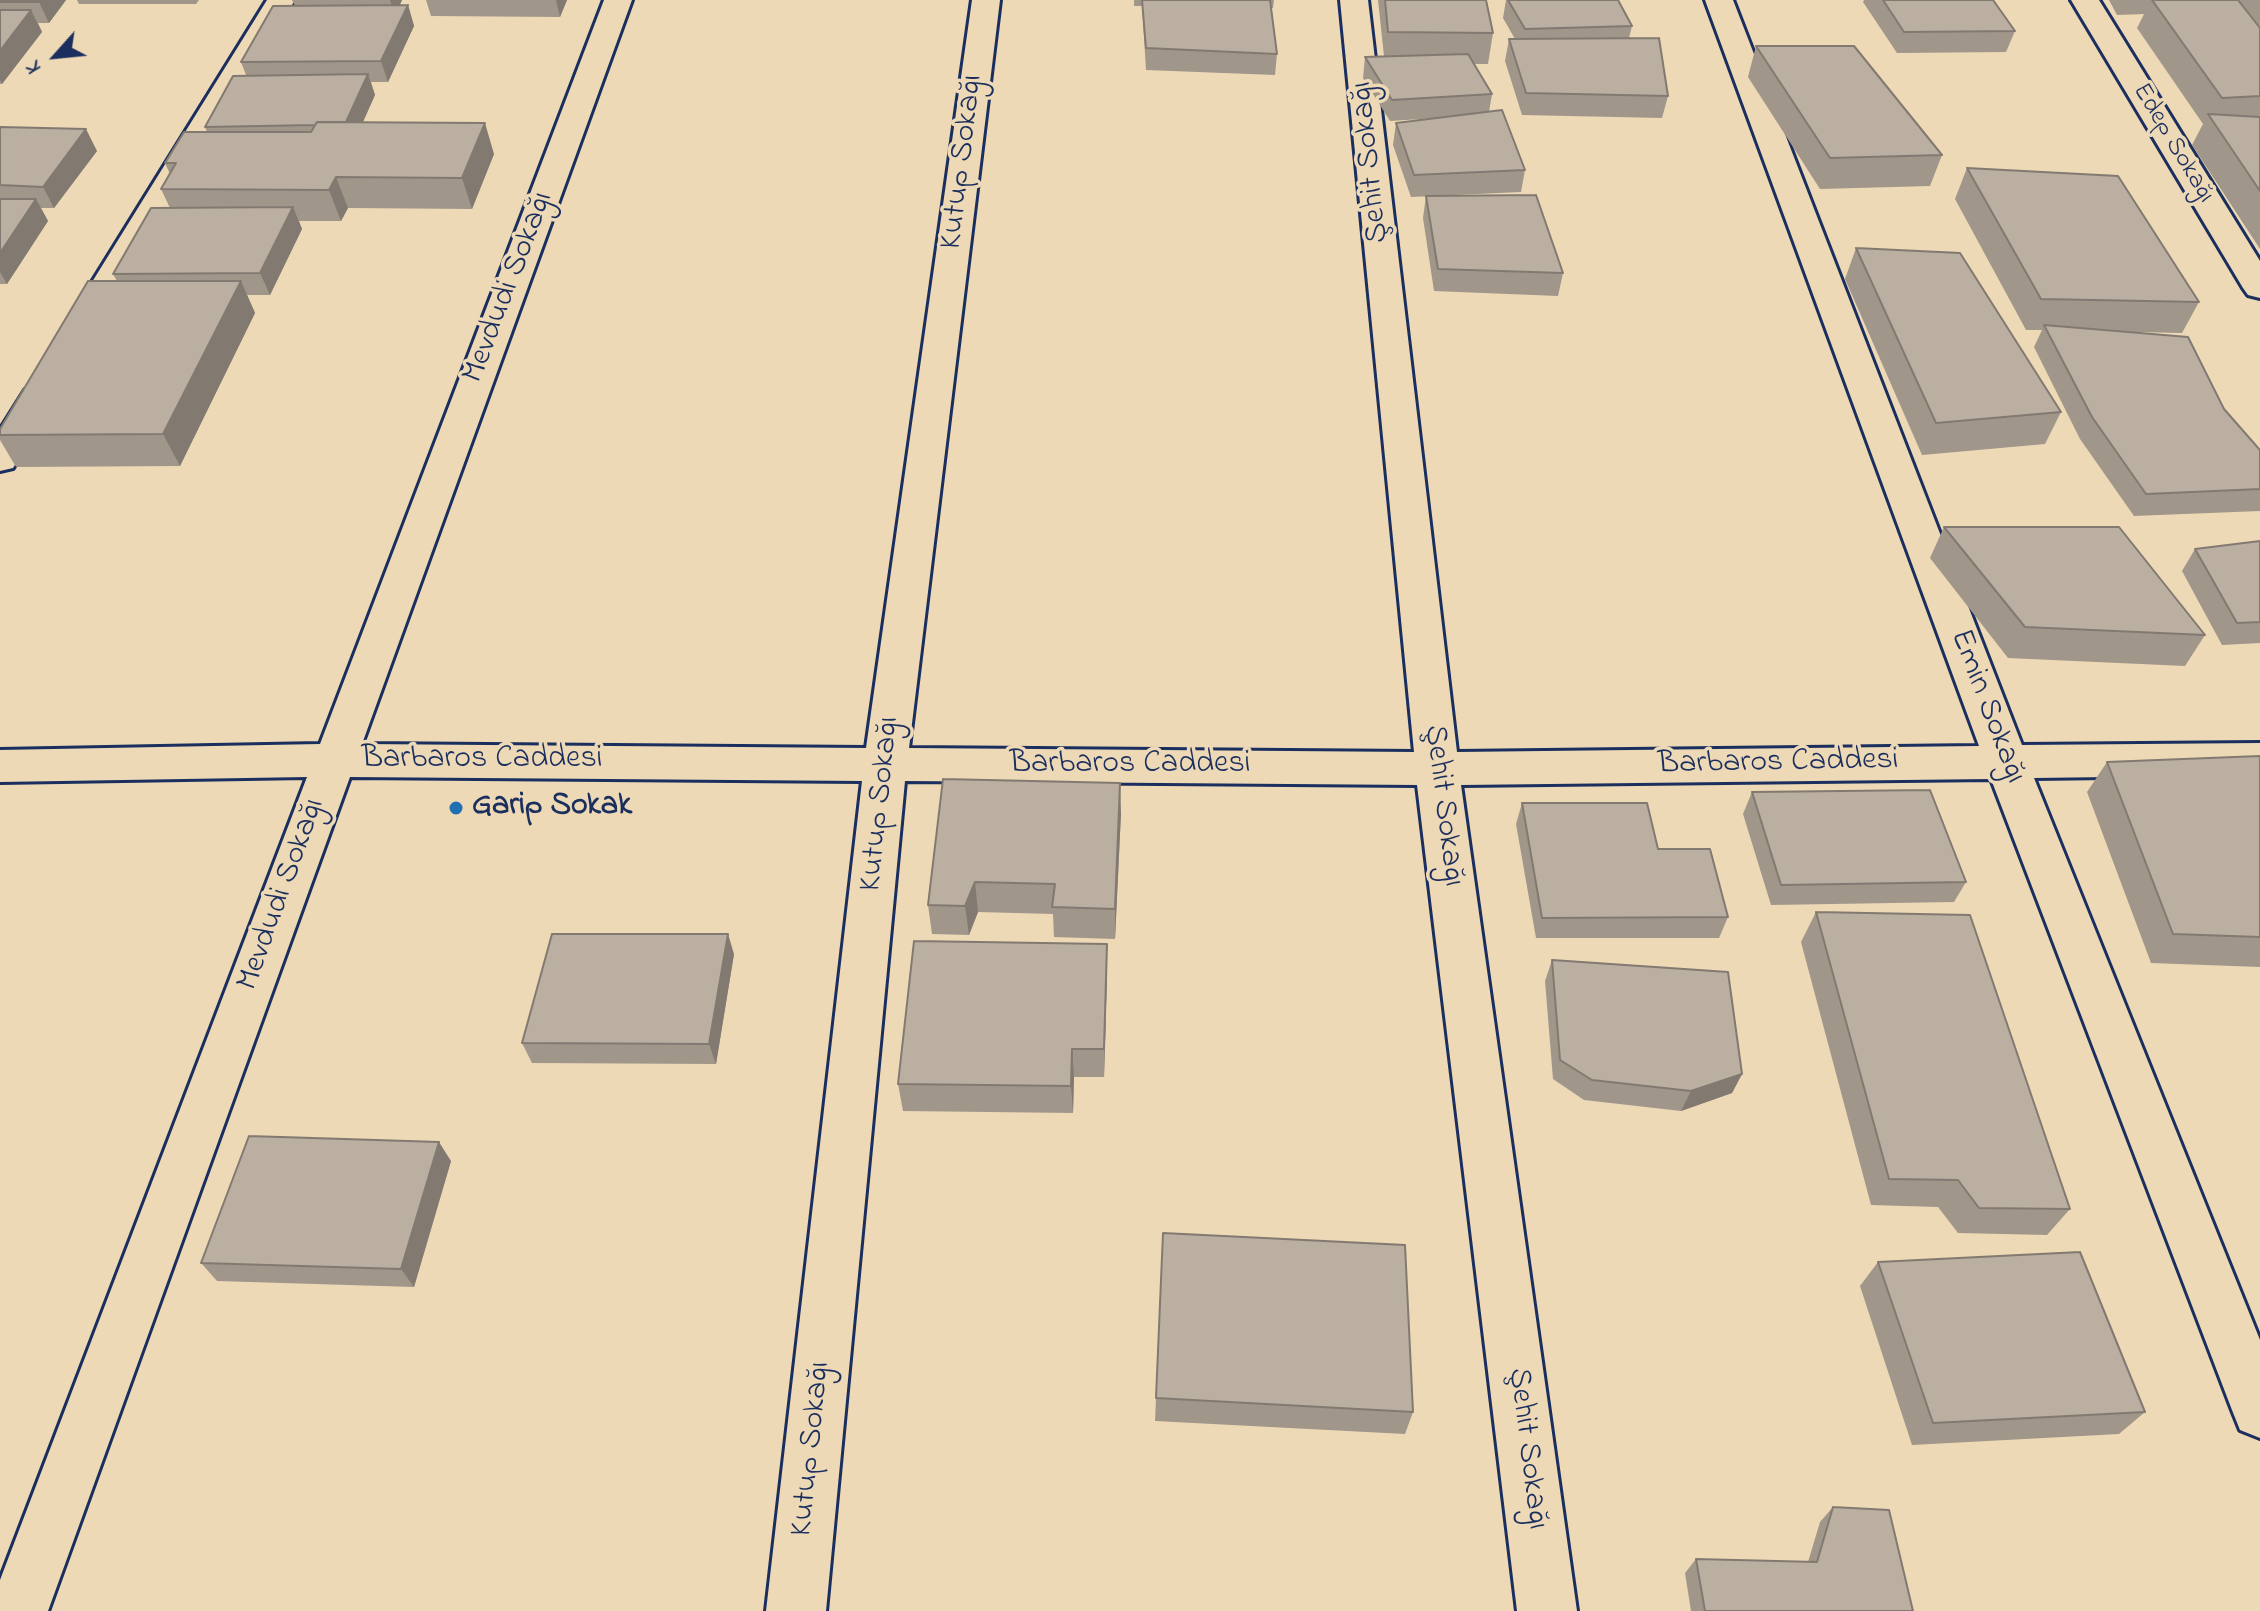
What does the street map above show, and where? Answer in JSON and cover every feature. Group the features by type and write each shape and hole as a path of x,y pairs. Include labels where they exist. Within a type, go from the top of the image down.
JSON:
{"street":[{"path":"0,459 281,0"},
{"name":"Mevdudi Sokağı","path":"18,1611 618,0"},
{"name":"Kutup Sokağı","path":"796,1611 885,765 986,0"},
{"name":"Şehit Sokağı","path":"1354,0 1437,769 1547,1611"},
{"name":"Emin Sokağı","path":"1719,0 2006,761 2260,1410"},
{"name":"Edep Sokağı","path":"2085,0 2260,288"},
{"name":"Barbaros Caddesi","path":"0,766 333,760 1437,769 2260,759"}],"building":[{"path":"0,0 40,0 0,2"},
{"path":"1142,0 1270,0 1277,54 1146,48"},
{"path":"1385,0 1486,0 1493,33 1388,32"},
{"path":"1508,0 1618,0 1632,26 1525,29"},
{"path":"1883,0 1993,0 2015,31 1904,32"},
{"path":"2152,0 2238,0 2260,28 2260,96 2222,98"},
{"path":"408,5 381,61 241,62 273,6"},
{"path":"0,10 31,10 0,51"},
{"path":"1659,38 1668,96 1526,93 1509,39"},
{"path":"1756,46 1854,46 1942,155 1830,158"},
{"path":"1468,54 1492,94 1392,100 1365,57"},
{"path":"368,74 346,122 205,127 233,76"},
{"path":"1502,110 1525,170 1414,175 1396,123"},
{"path":"2208,114 2260,117 2260,191"},
{"path":"317,122 485,123 462,178 336,177 329,190 161,189 176,163 165,163 184,132 311,132"},
{"path":"0,127 86,129 43,187 0,185"},
{"path":"1967,168 2118,176 2199,302 2041,299"},
{"path":"1536,195 1563,273 1438,269 1426,196"},
{"path":"0,199 36,199 0,253"},
{"path":"293,207 260,273 113,274 151,208"},
{"path":"1856,248 1960,253 2061,412 1936,423"},
{"path":"88,281 241,281 163,434 0,435 0,429"},
{"path":"2044,325 2188,337 2224,409 2260,450 2260,489 2146,494 2092,417"},
{"path":"1944,527 2119,527 2205,635 2025,627"},
{"path":"2260,541 2260,622 2237,623 2195,549"},
{"path":"2260,756 2260,937 2173,934 2107,762"},
{"path":"943,779 1120,783 1115,909 1052,907 1055,884 975,882 965,906 928,905"},
{"path":"1930,790 1966,882 1781,885 1752,792"},
{"path":"1522,803 1647,803 1658,849 1710,849 1728,917 1542,918"},
{"path":"1816,912 1970,915 2070,1209 1979,1208 1958,1180 1889,1179"},
{"path":"552,934 728,934 709,1044 522,1043"},
{"path":"914,941 1107,944 1104,1049 1072,1049 1071,1086 898,1084"},
{"path":"1552,960 1728,972 1742,1074 1691,1091 1592,1080 1560,1060"},
{"path":"249,1136 439,1142 401,1269 201,1263"},
{"path":"1163,1233 1405,1245 1413,1412 1156,1398"},
{"path":"2080,1252 2145,1412 1933,1423 1878,1262"},
{"path":"1833,1507 1889,1510 1913,1611 1705,1611 1696,1559 1817,1562"}],"place":[{"name":"Garip Sokak","path":"456,808"}]}
